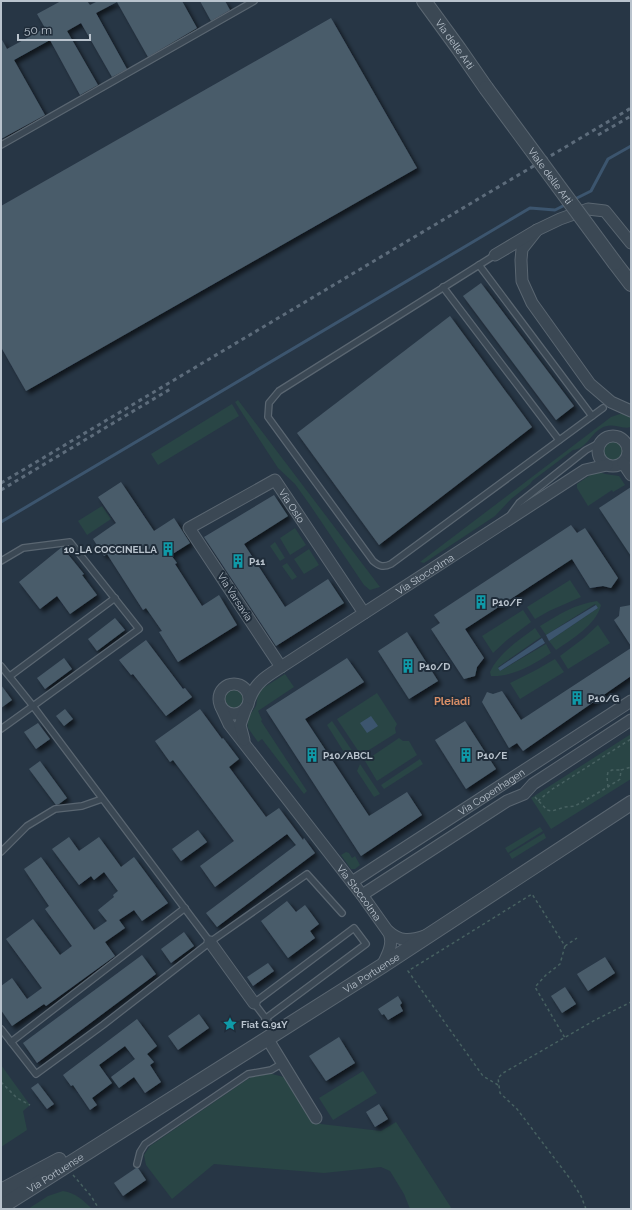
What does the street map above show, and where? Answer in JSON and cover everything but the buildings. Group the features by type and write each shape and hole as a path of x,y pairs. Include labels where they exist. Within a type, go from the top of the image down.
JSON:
{"street":[{"name":"Via delle Arti","path":"424,1 486,88"},
{"name":"Viale delle Arti","path":"486,88 631,284"},
{"path":"495,255 537,230 588,208 605,211 631,243"},
{"path":"537,230 522,249 521,260 522,281 532,303 590,384 607,405 631,411"},
{"path":"609,436 626,436 626,441 630,448 628,456 623,463 613,466 607,465 600,459 599,447 609,436"},
{"name":"Via Stoccolma","path":"585,470 599,447"},
{"path":"623,463 631,475"},
{"name":"Via Stoccolma","path":"244,742 240,725 253,689 265,677 585,470 607,465"},
{"name":"Via Oslo","path":"189,528 275,480 364,613"},
{"name":"Via Varsavia","path":"189,528 281,667"},
{"name":"Via Stoccolma","path":"241,685 265,677"},
{"path":"231,684 241,685 247,690 248,703 242,712 233,714 228,713 221,707 218,697 222,688 231,684"},
{"name":"Via Copenhagen","path":"352,882 631,701"},
{"name":"Via Stoccolma","path":"221,707 229,724 362,895 387,930 391,938 391,943 388,954 382,966"},
{"name":"Via Copenhagen","path":"362,895 508,800 516,796 531,794 533,784 631,720"},
{"path":"518,774 525,779 531,794"},
{"path":"508,780 508,788 511,793 516,796"},
{"name":"Via Portuense","path":"1,1207 382,966 631,803"},
{"name":"Via Stoccolma","path":"387,930 394,937 405,939 430,935"},
{"path":"210,942 254,1003"},
{"path":"271,1035 283,1063 316,1118"},
{"name":"Via Portuense","path":"1,1191 55,1162 109,1138"}],"lane":[{"path":"1,145 254,1"},
{"path":"495,255 279,391 269,403 268,417 372,561 379,566 386,567 391,564 607,405"},
{"path":"479,265 592,416"},
{"path":"443,287 559,440"},
{"path":"507,520 519,503 586,450 599,447"},
{"path":"1,561 22,548 70,542 139,629 1,729"},
{"path":"10,676 115,598"},
{"path":"1,666 33,706 210,942"},
{"path":"1,852 27,826 55,809 82,806 102,799"},
{"path":"1,1029 36,1074 103,1025 210,942 307,874 342,913"},
{"path":"11,1042 185,908"},
{"path":"265,1019 366,944 354,928 254,1003 265,1019 271,1035"},
{"path":"137,1164 140,1152 145,1144 248,1074 271,1070 283,1063"}],"path":[{"path":"538,801 551,790 631,739"},
{"path":"608,787 608,772 631,767"},
{"path":"531,794 547,810 552,812 565,807 575,806 620,779 621,770"},
{"path":"498,1085 483,1076 408,971 532,894 565,946"},
{"path":"565,1038 535,987 546,975 560,964 565,946 577,938"},
{"path":"586,1209 572,1180 518,1109 500,1093 498,1078 503,1073 631,1002"},
{"path":"1,1082 17,1098 30,1106"},
{"path":"65,1166 91,1196 99,1209"}],"green space":[{"path":"238,400 380,587 370,590 364,585 295,484 278,468 235,402"},
{"path":"232,404 239,416 158,465 151,454"},
{"path":"623,413 631,416 631,427 608,426 600,429 585,444 573,450 532,481 511,499 495,516 424,563 420,562 611,417"},
{"path":"613,440 620,443 623,450 620,457 613,460 606,457 603,450 606,443"},
{"path":"596,471 619,476 625,485 613,492 612,490 588,506 577,488 577,484"},
{"path":"102,506 111,519 87,535 78,521"},
{"path":"295,528 306,545 290,555 280,538"},
{"path":"275,542 285,558 280,561 270,546"},
{"path":"309,549 319,565 304,574 294,559"},
{"path":"287,563 297,577 292,580 282,566"},
{"path":"570,580 581,597 535,619 527,607"},
{"path":"597,601 601,605 594,619 589,625 556,650 549,641 598,608 595,604 546,635 540,626 574,607"},
{"path":"523,610 531,622 507,640 493,653 482,636"},
{"path":"598,625 610,643 568,669 560,656 584,638"},
{"path":"535,628 541,637 498,667 500,671 546,644 551,653 523,669 499,676 491,676 490,672 504,653"},
{"path":"555,659 564,672 520,699 510,683"},
{"path":"285,674 294,687 258,711 262,720 261,721 307,791 304,794 262,739 258,742 248,728 247,719 256,706 260,690"},
{"path":"234,689 241,692 244,699 241,706 234,709 227,706 224,699 227,692"},
{"path":"377,693 397,724 395,728 396,733 361,755 337,719"},
{"path":"332,721 357,758 353,760 347,757 327,725"},
{"path":"631,734 631,779 551,829 531,798"},
{"path":"399,738 403,741 409,741 417,755 377,781 365,761"},
{"path":"420,759 423,764 384,789 381,785"},
{"path":"360,764 380,794 374,797 357,771"},
{"path":"540,827 543,831 508,853 505,848"},
{"path":"544,833 546,838 512,859 509,854"},
{"path":"346,852 349,853 352,858 355,856 360,865 355,869 351,869 341,855"},
{"path":"1,1065 30,1105 23,1111 27,1130 1,1147"},
{"path":"363,1071 377,1093 333,1120 319,1098"},
{"path":"268,1073 284,1077 311,1119 321,1124 381,1131 396,1122 452,1209 410,1209 404,1194 390,1171 381,1167 324,1173 214,1164 172,1199 146,1165 144,1155 150,1146 254,1075"},
{"path":"63,1191 76,1195 92,1209 28,1209 48,1196"}],"water":[{"path":"596,605 598,608 549,641 546,635"},
{"path":"542,638 545,643 500,671 498,668"},
{"path":"371,716 378,726 367,733 360,723"}],"waterway":[{"path":"573,200 591,191 608,159 631,146"},
{"path":"1,522 530,208 555,210 567,204"}],"railway":[{"path":"1,483 631,108"},
{"path":"598,135 631,116"},
{"path":"1,490 172,388"}],"place":[{"name":"10_LA COCCINELLA","path":"168,549"},
{"name":"P11","path":"238,561"},
{"name":"P10/F","path":"481,602"},
{"name":"P10/D","path":"408,666"},
{"name":"P10/G","path":"577,698"},
{"name":"P10/ABCL","path":"312,755"},
{"name":"P10/E","path":"466,755"},
{"name":"Fiat G.91Y","path":"230,1024"}],"district":[{"name":"Pleiadi","path":"452,701"}]}
